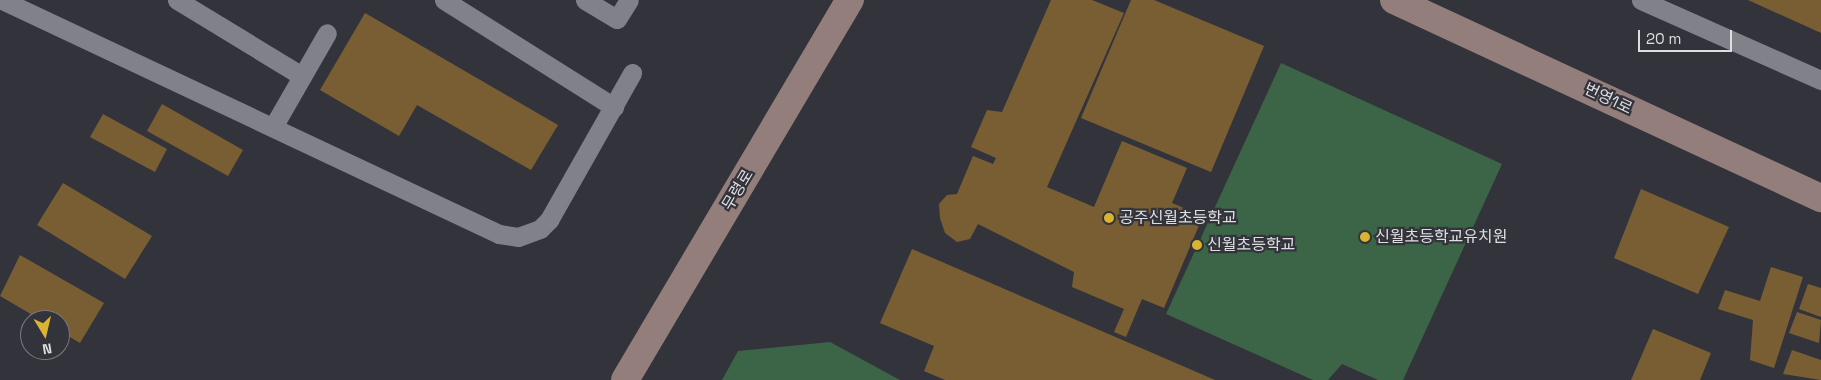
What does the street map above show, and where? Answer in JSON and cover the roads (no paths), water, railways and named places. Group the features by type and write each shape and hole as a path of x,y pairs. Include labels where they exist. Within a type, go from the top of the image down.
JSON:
{"main road":[{"name":"무령로","path":"625,380 850,0"},
{"name":"번영1로","path":"1394,0 1821,198"}],"lane":[{"path":"2,0 499,234 518,237 540,229 549,220 632,73"},
{"path":"177,0 302,76"},
{"path":"444,0 614,107"},
{"path":"585,0 617,19 629,0"},
{"path":"1641,0 1821,80"},
{"path":"272,127 327,33"}],"place":[{"name":"공주신월초등학교","path":"1109,218"},
{"name":"신월초등학교유치원","path":"1365,237"},
{"name":"신월초등학교","path":"1197,245"}]}
